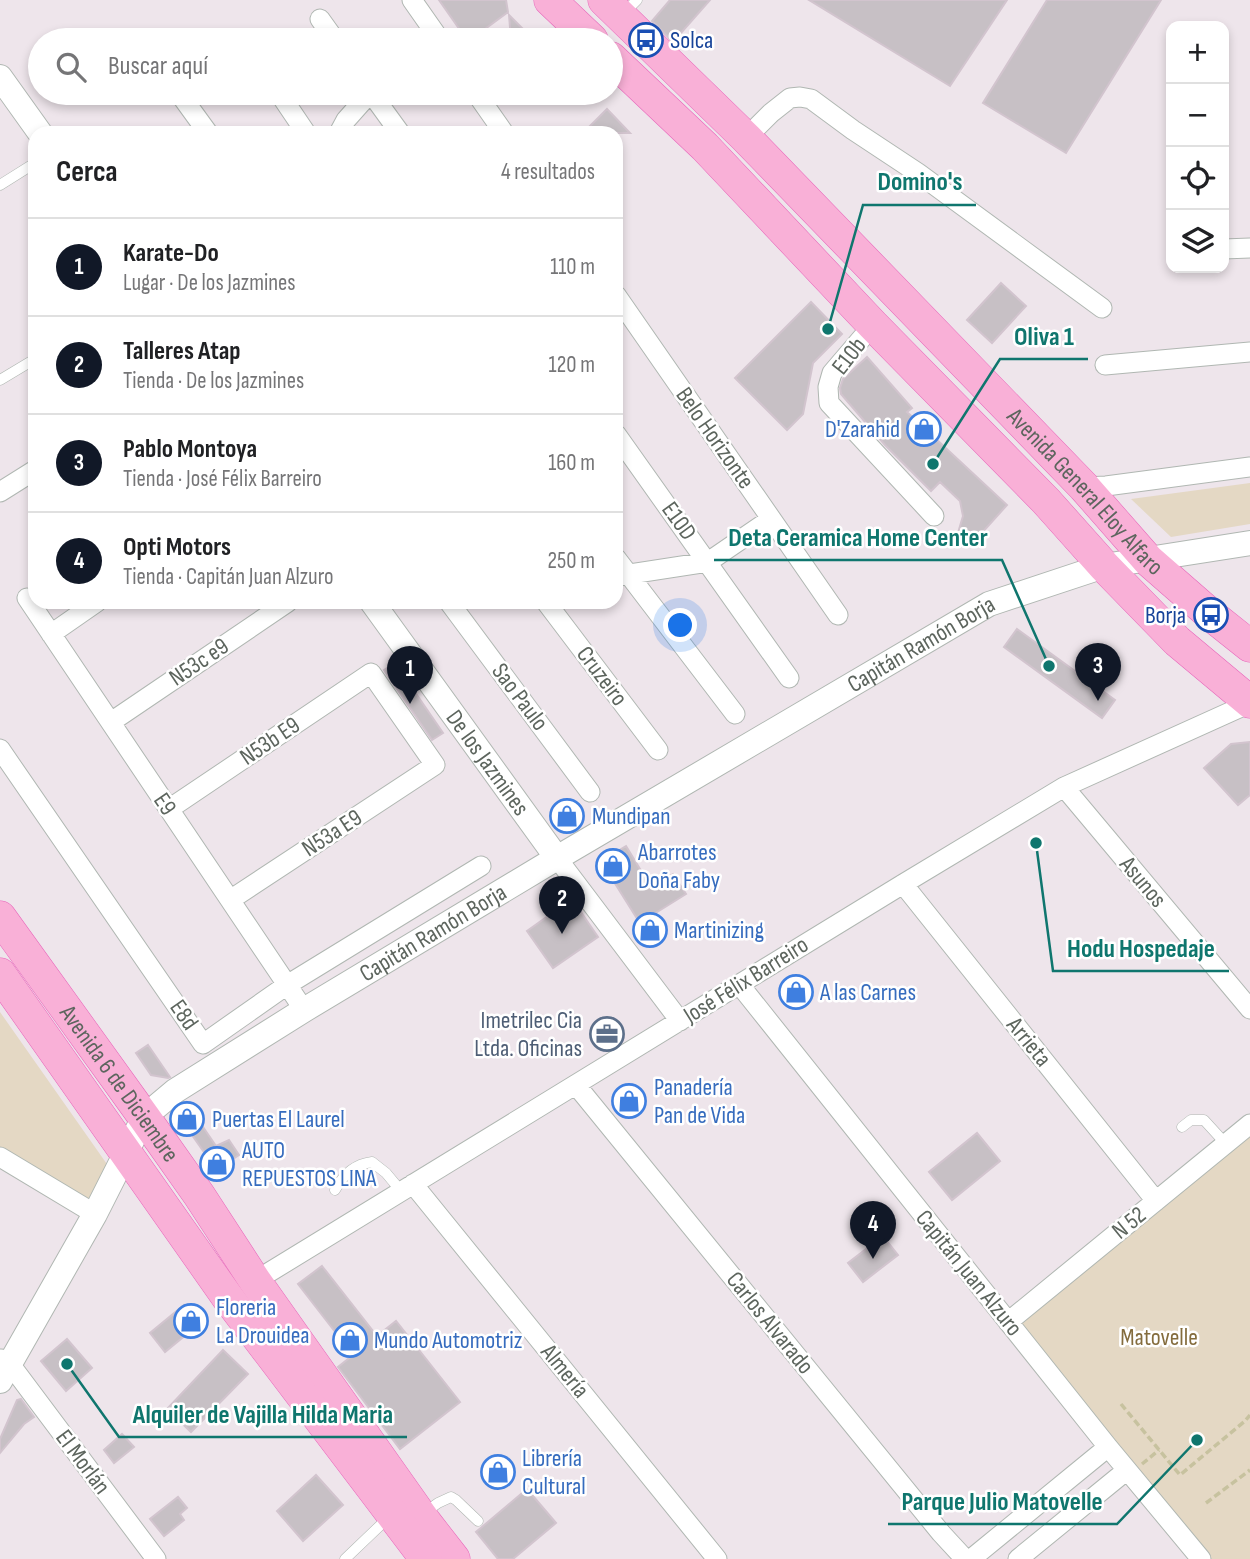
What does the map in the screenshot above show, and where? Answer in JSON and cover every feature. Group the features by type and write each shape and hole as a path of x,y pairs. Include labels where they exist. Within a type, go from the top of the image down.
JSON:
{"main road":[{"path":"550,0 579,28"},
{"name":"Avenida General Eloy Alfaro","path":"621,5 1084,487 1148,560 1250,646"},
{"name":"Avenida General Eloy Alfaro","path":"623,69 705,147 1177,641 1250,702"},
{"name":"Avenida 6 de Diciembre","path":"0,917 199,1195 406,1515 426,1559"},
{"name":"Avenida 6 de Diciembre","path":"0,974 228,1298 406,1515 454,1559"}],"street":[{"path":"412,0 432,28"},
{"path":"320,19 326,28"},
{"path":"0,77 35,126"},
{"path":"746,138 790,98 811,99 918,173 1102,308"},
{"path":"188,105 203,126"},
{"path":"287,105 301,126"},
{"path":"343,126 360,105"},
{"path":"380,105 395,126"},
{"path":"484,105 499,126"},
{"path":"1229,249 1250,248"},
{"name":"Belo Horizonte","path":"623,305 838,615"},
{"name":"E10b","path":"873,324 832,373 828,387 829,403 934,516"},
{"path":"1105,365 1250,352"},
{"name":"E10D","path":"623,444 789,678"},
{"path":"1084,487 1250,467"},
{"path":"0,492 28,474"},
{"path":"623,576 708,562 771,519"},
{"name":"Capitán Ramón Borja","path":"3,1368 95,1214 144,1117 175,1091 556,858 989,604 1104,566 1250,543"},
{"path":"623,577 736,714"},
{"name":"E9","path":"35,609 304,1010"},
{"path":"51,634 87,609"},
{"name":"N53c e9","path":"111,722 278,609"},
{"name":"De los Jazmines","path":"377,609 556,858 680,1021"},
{"name":"Sao Paulo","path":"454,609 590,792"},
{"name":"Cruzeiro","path":"551,609 658,750"},
{"name":"N53a E9","path":"230,900 435,765 371,673"},
{"name":"N53b E9","path":"169,809 371,673"},
{"name":"José Félix Barreiro","path":"255,1281 1063,787 1250,702"},
{"name":"E8d","path":"0,749 203,1044 287,985 481,866"},
{"name":"Asunos","path":"1063,787 1250,1009"},
{"name":"Arrieta","path":"903,884 1156,1201"},
{"name":"Capitán Juan Alzuro","path":"739,984 1126,1470 1201,1559"},
{"name":"Carlos Alvarado","path":"576,1085 940,1533 965,1559"},
{"name":"N 52","path":"1008,1322 1250,1124"},
{"path":"0,1157 95,1214"},
{"name":"Almería","path":"407,1187 717,1559"},
{"name":"El Morlán","path":"3,1368 154,1558"},
{"path":"971,1559 1108,1447"},
{"path":"1018,1559 1126,1470"}],"lane":[{"path":"0,185 28,167"},
{"path":"0,380 28,363"},
{"path":"1182,1128 1191,1120 1204,1120 1225,1143"},
{"path":"335,1190 341,1178 355,1167 372,1162 407,1187"},
{"path":"345,1559 406,1515 451,1497 478,1521"}],"path":[{"path":"1121,1404 1180,1475 1250,1415"},
{"path":"1206,1503 1250,1470"}],"green space":[{"path":"1250,483 1250,524 1171,537 1131,499"},
{"path":"0,1012 109,1167 89,1199 0,1148"},
{"name":"Matovelle","path":"1250,1129 1250,1559 1201,1559 1011,1321"}],"building":[{"path":"439,0 506,0 508,12 486,28 459,28"},
{"path":"670,0 710,0 673,42 652,21"},
{"path":"809,0 1007,0 950,86"},
{"path":"1047,0 1161,0 1066,153 983,103"},
{"path":"509,15 522,28 510,28"},
{"path":"607,109 630,133 623,133 623,126 590,126"},
{"path":"1001,283 1026,306 992,343 967,320"},
{"path":"811,302 842,334 813,363 803,414 787,430 735,378"},
{"path":"867,357 912,408 907,412 1007,505 971,545 958,533 963,516 960,501 940,482 931,491 885,445 841,394 843,379"},
{"path":"1017,629 1115,700 1102,718 1004,647"},
{"path":"395,663 443,733 432,740 384,670"},
{"path":"1250,742 1250,795 1238,805 1204,768 1231,744"},
{"name":"Mundipan","path":"573,802 583,818 565,829 559,827 552,815"},
{"path":"626,846 651,887 673,874 686,894 654,914 664,930 644,944 635,929 641,925 601,861"},
{"path":"572,899 598,937 553,968 527,931"},
{"path":"148,1045 170,1077 151,1075 136,1053"},
{"path":"186,1102 216,1146 229,1140 239,1155 227,1163 230,1167 220,1175 185,1125 179,1107"},
{"path":"977,1133 1000,1161 952,1200 929,1172"},
{"path":"883,1236 898,1255 863,1282 848,1263"},
{"path":"322,1266 377,1336 396,1321 460,1402 400,1449 338,1367 353,1355 298,1284"},
{"path":"184,1305 199,1324 165,1352 150,1333"},
{"path":"67,1339 92,1368 66,1391 41,1361"},
{"path":"223,1350 248,1374 191,1432 167,1409"},
{"path":"21,1399 34,1417 24,1424 0,1453 0,1439 17,1400"},
{"path":"122,1434 134,1447 114,1463 104,1450"},
{"path":"316,1475 343,1505 303,1541 277,1511"},
{"path":"527,1489 556,1523 513,1559 498,1559 476,1532"},
{"path":"178,1497 187,1508 180,1514 184,1520 164,1536 150,1519"}],"place":[{"name":"Solca","path":"646,40"},
{"name":"Domino's","path":"828,329"},
{"name":"D'Zarahid","path":"924,429"},
{"name":"Oliva 1","path":"933,464"},
{"name":"Borja","path":"1211,615"},
{"name":"Deta Ceramica Home Center","path":"1049,666"},
{"name":"Pablo Montoya","path":"1098,701"},
{"name":"Karate-Do","path":"410,704"},
{"name":"Mundipan","path":"567,816"},
{"name":"Hodu Hospedaje","path":"1036,843"},
{"name":"Abarrotes Doña Faby","path":"613,866"},
{"name":"Martinizing","path":"650,930"},
{"name":"Talleres Atap","path":"562,934"},
{"name":"A las Carnes","path":"796,992"},
{"name":"Imetrilec Cia Ltda. Oficinas","path":"607,1034"},
{"name":"Panadería Pan de Vida","path":"629,1101"},
{"name":"Puertas El Laurel","path":"187,1119"},
{"name":"AUTO REPUESTOS LINA","path":"217,1164"},
{"name":"Opti Motors","path":"873,1259"},
{"name":"Floreria La Drouidea","path":"191,1321"},
{"name":"Mundo Automotriz","path":"350,1340"},
{"name":"Alquiler de Vajilla Hilda Maria","path":"67,1364"},
{"name":"Parque Julio Matovelle","path":"1197,1440"},
{"name":"Librería Cultural","path":"498,1472"}]}
